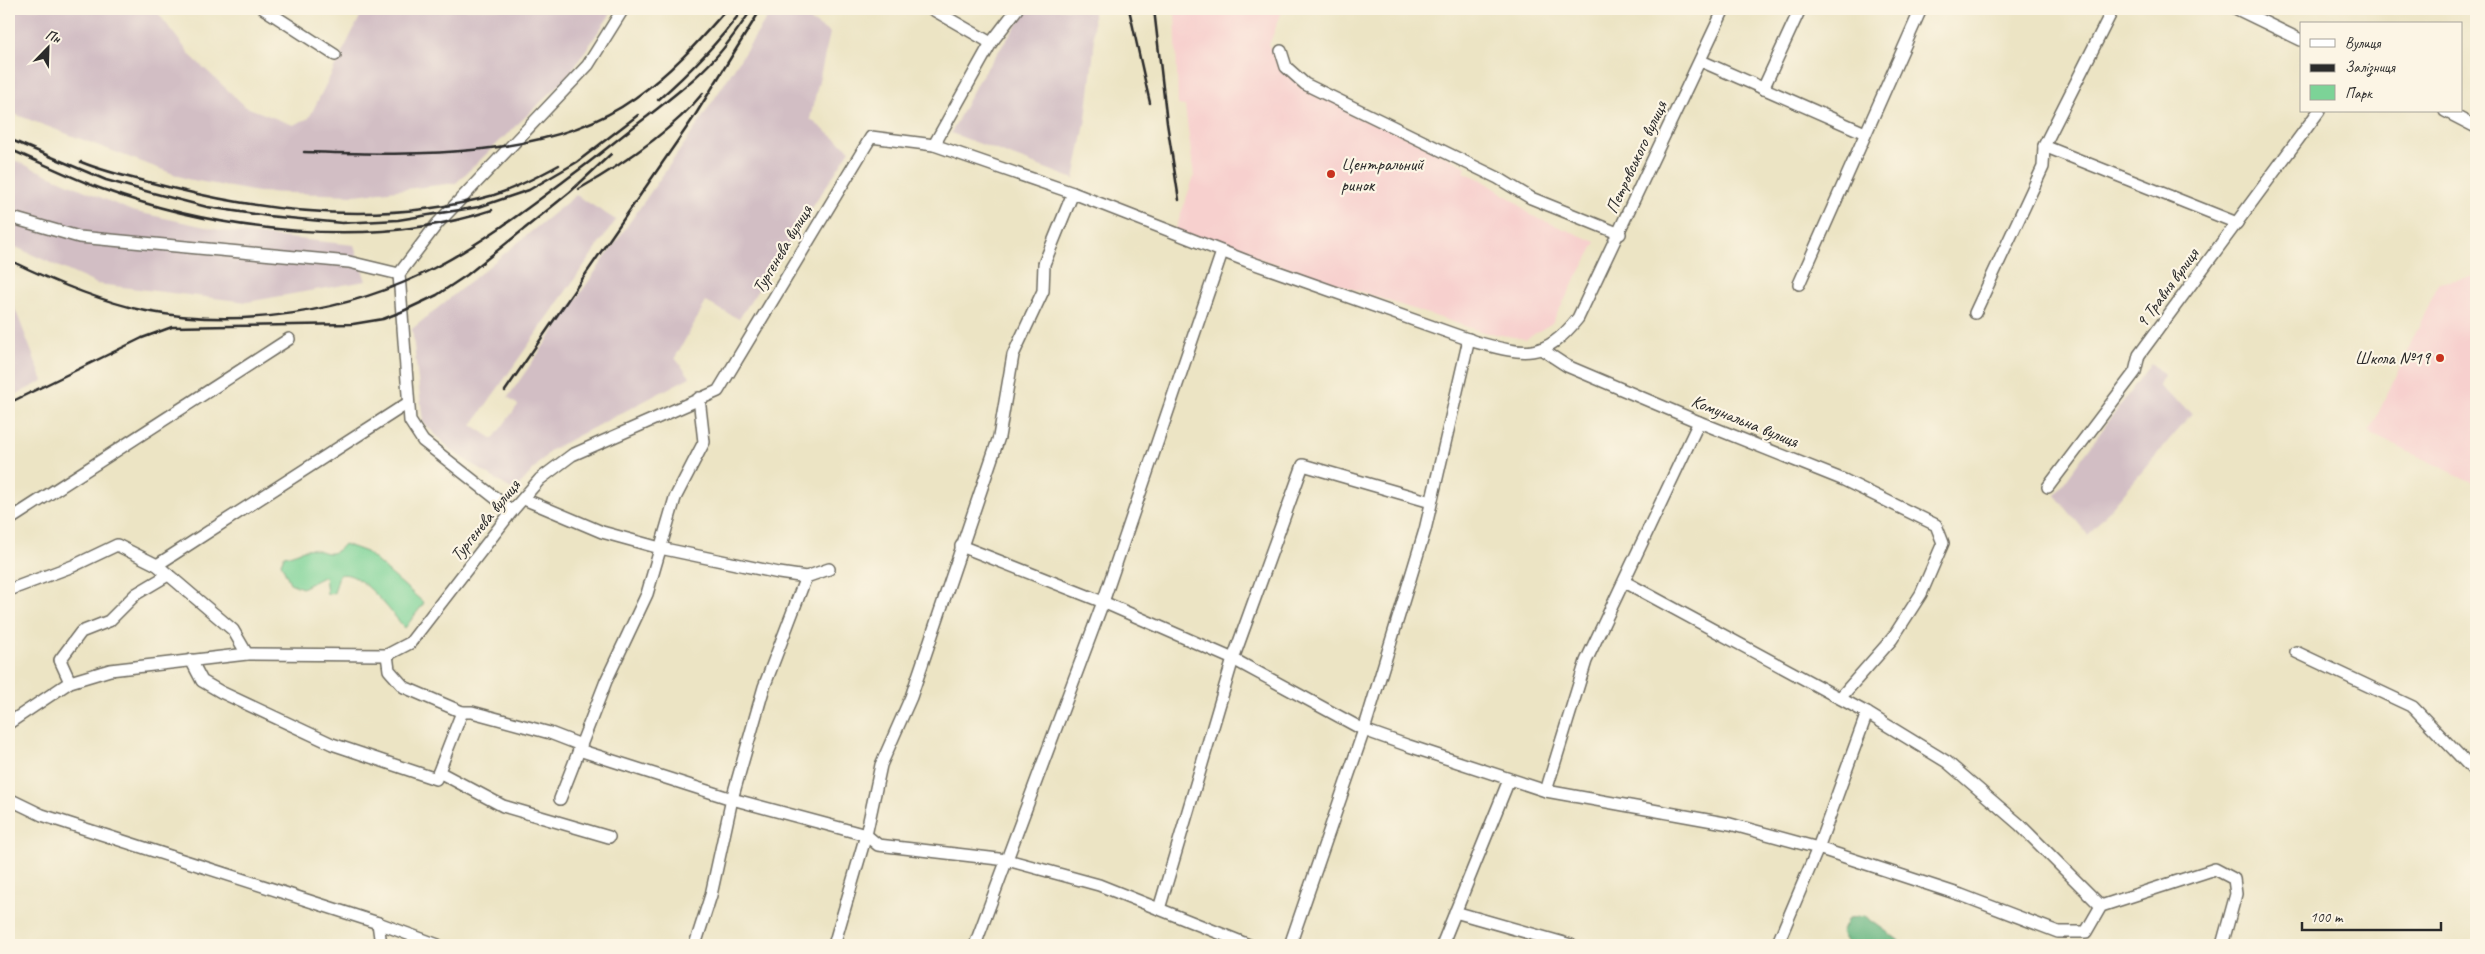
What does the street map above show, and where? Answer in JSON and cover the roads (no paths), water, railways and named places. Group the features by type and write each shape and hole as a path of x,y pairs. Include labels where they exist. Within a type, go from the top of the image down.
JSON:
{"street":[{"path":"264,9 335,55"},
{"path":"512,512 423,440 410,421 399,274 437,224 588,64 623,9"},
{"path":"932,9 992,43"},
{"path":"1017,9 992,43 934,145 1073,193 1222,252 1469,339 1514,352 1541,349"},
{"name":"Петровського вулиця","path":"1541,349 1563,337 1578,318 1612,245 1620,234 1724,9"},
{"path":"1763,89 1800,9"},
{"path":"1799,284 1921,9"},
{"path":"1976,313 2043,167 2044,146 2113,9"},
{"path":"2237,9 2300,40"},
{"path":"1281,51 1286,67 1305,84 1498,178 1531,198 1620,234"},
{"path":"1701,61 1865,133"},
{"name":"9 Травня вулиця","path":"2048,488 2135,372 2139,356 2318,112"},
{"path":"2447,112 2476,127"},
{"name":"Тургенева вулиця","path":"9,723 70,682 110,670 247,654 387,655 410,644 512,512 540,479 572,456 718,391 871,136 934,145"},
{"path":"2044,146 2237,223"},
{"path":"834,945 866,835 881,765 911,697 998,437 1013,355 1043,291 1044,264 1073,193"},
{"path":"9,217 79,237 349,262 399,274"},
{"path":"975,945 1103,602 1222,252"},
{"path":"9,520 133,442 194,398 289,339"},
{"path":"1290,945 1364,730 1425,530 1469,339"},
{"name":"Комунальна вулиця","path":"1541,349 1567,366 1699,422 1844,480 1936,525 1943,543 1921,594 1892,639 1840,698"},
{"path":"560,799 606,681 647,594 675,498 704,442 700,398"},
{"path":"157,565 408,403"},
{"path":"1546,791 1586,661 1699,422"},
{"path":"1159,909 1233,659 1303,465 1431,502"},
{"path":"524,499 602,532 660,548 779,574 806,577 829,569"},
{"path":"9,590 73,566 118,545 157,565 233,630 247,654"},
{"path":"961,546 1103,602 1233,659 1364,730 1546,791 1660,813 1730,824 1818,848 1961,895 2058,932 2086,932 2101,906 2215,869 2234,879 2236,894 2222,945"},
{"path":"70,682 60,660 81,632 109,621 136,594 168,575"},
{"path":"695,945 711,895 732,799 764,687 806,577"},
{"path":"1625,582 1867,713 1947,762 2020,825 2101,906"},
{"path":"2296,652 2413,707 2476,773"},
{"path":"387,655 389,670 404,687 462,712 472,712 550,734 580,747 732,799 866,835 878,845 1007,860 1099,885 1249,945"},
{"path":"191,660 202,681 332,744 436,780 462,712"},
{"path":"1777,945 1818,848 1867,713"},
{"path":"439,772 503,806 609,836"},
{"path":"1442,945 1509,780"},
{"path":"9,798 42,816 438,945"},
{"path":"1455,912 1571,945"},
{"path":"378,924 381,945"}],"railway":[{"path":"304,152 387,154 476,150 519,144 561,133 600,119 635,98 661,78 684,56 727,9"},
{"path":"658,100 703,57 743,9"},
{"path":"9,260 59,283 110,302 146,311 182,316 219,318 293,313 330,306 366,296 401,284 434,268 509,222 692,81 721,52 752,9"},
{"path":"505,391 694,117 761,9"},
{"path":"1129,9 1150,103"},
{"path":"1154,9 1167,123 1179,200"},
{"path":"579,189 612,169 661,134 703,93"},
{"path":"9,139 106,180 207,207 268,216 342,223 398,220 479,207 529,190 577,162 638,115"},
{"path":"9,149 90,185 148,204 196,216 246,225 296,231 347,232 397,230 446,222 492,210"},
{"path":"9,403 142,338 172,327 353,324 383,319 401,312 437,295 467,275 570,192 611,154"},
{"path":"81,162 137,179 211,197 251,204 292,210 373,213 414,210 494,195 559,165"}],"place":[{"name":"Центральний ринок","path":"1331,174"},
{"name":"Школа №19","path":"2440,358"}]}
